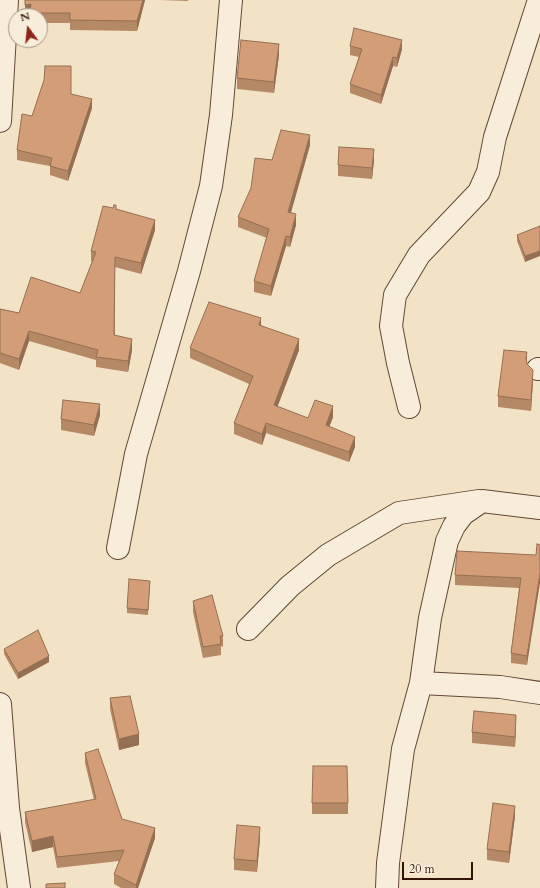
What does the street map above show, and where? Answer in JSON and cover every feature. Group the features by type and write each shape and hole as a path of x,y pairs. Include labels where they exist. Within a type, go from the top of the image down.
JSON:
{"street":[{"path":"0,121 7,0"},
{"path":"118,548 136,454 189,271 211,186 221,116 231,0"},
{"path":"409,407 391,326 395,295 419,255 479,192 488,172 495,137 539,0"},
{"path":"248,629 290,586 328,555 399,513 482,501 540,508"},
{"path":"387,888 388,863 403,749 421,683 430,618 447,541 454,526 463,514 482,501"},
{"path":"421,683 500,687 540,693"},
{"path":"0,704 8,808 19,888"}],"building":[{"path":"25,0 143,0 137,21 70,20 70,13 48,13 48,8 31,8 31,4 25,5"},
{"path":"354,28 402,40 397,58 393,57 381,95 350,84 362,49 350,46"},
{"path":"241,40 279,44 274,82 237,78"},
{"path":"45,66 71,66 71,94 92,99 68,171 50,166 52,158 17,150 22,114 32,116 44,80"},
{"path":"281,130 310,135 288,212 296,214 290,237 286,236 271,286 254,281 269,229 238,217 251,188 255,158 272,160"},
{"path":"339,147 374,149 372,168 338,165"},
{"path":"114,205 116,205 116,209 155,220 141,263 115,257 114,335 132,339 128,361 96,357 98,350 29,331 19,359 0,353 0,309 19,313 31,277 80,293 96,252 91,251 103,206 113,208"},
{"path":"540,226 540,251 525,256 517,235"},
{"path":"209,302 261,318 259,325 299,339 274,405 308,418 315,400 333,406 326,425 355,437 349,452 266,423 262,434 234,423 253,376 190,348"},
{"path":"504,350 527,352 527,364 533,370 531,400 498,396"},
{"path":"63,400 100,404 94,425 61,419"},
{"path":"537,544 540,545 540,573 527,656 511,653 521,578 455,575 457,551 536,555"},
{"path":"129,579 150,581 148,610 127,608"},
{"path":"212,595 223,636 220,636 221,644 203,647 193,601"},
{"path":"38,630 49,656 18,673 4,649"},
{"path":"130,696 139,734 119,739 110,698"},
{"path":"474,711 516,715 515,737 472,732"},
{"path":"98,749 122,819 155,828 136,885 114,874 124,850 57,857 53,836 32,841 25,812 96,799 85,753"},
{"path":"313,766 347,766 348,803 312,803"},
{"path":"493,803 515,806 509,852 487,849"},
{"path":"237,825 260,827 257,861 234,859"},
{"path":"65,883 65,888 46,888 46,884"}]}
